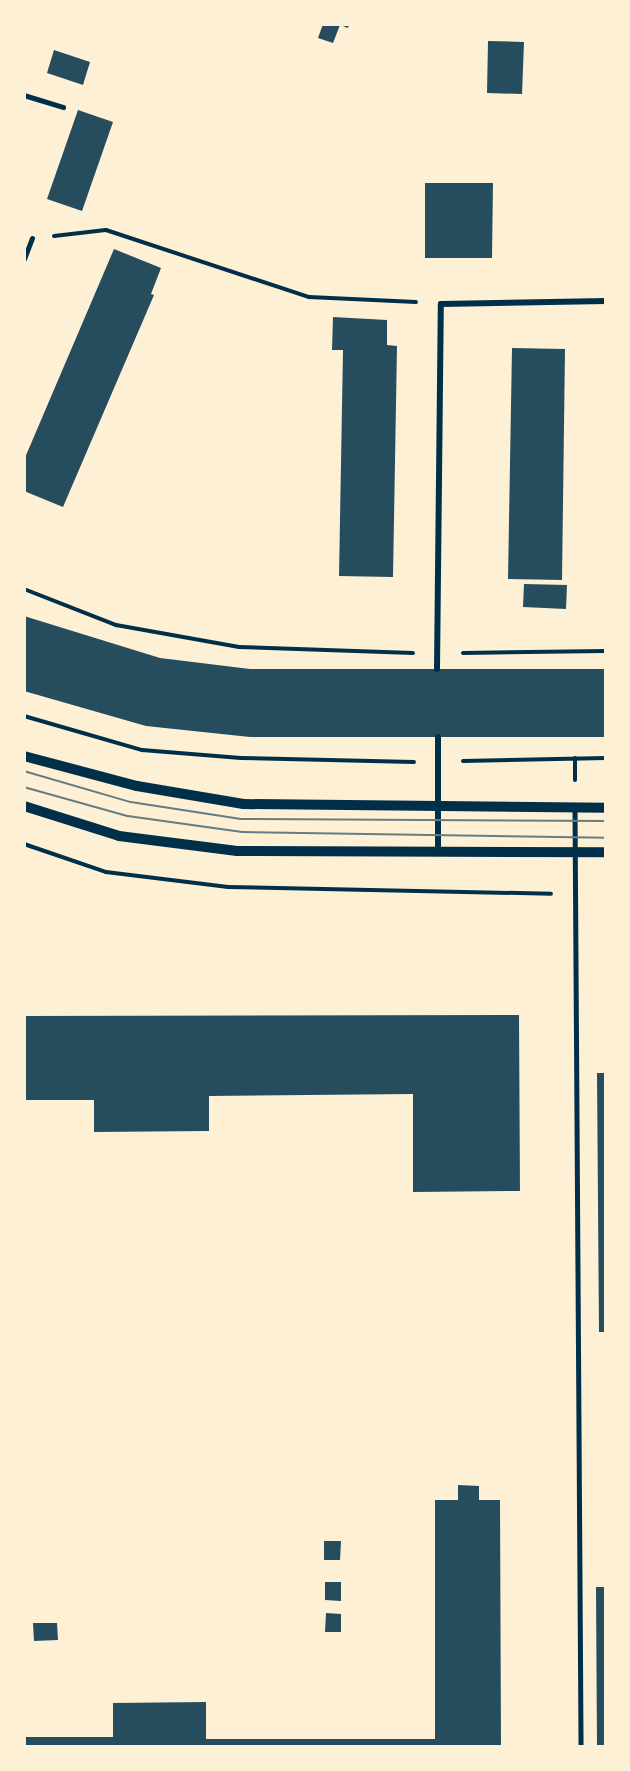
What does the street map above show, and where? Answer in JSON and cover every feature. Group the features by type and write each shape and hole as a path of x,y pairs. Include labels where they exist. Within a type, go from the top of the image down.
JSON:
{"street":[{"path":"438,669 441,304 606,301"},
{"path":"438,737 438,852"},
{"path":"24,756 137,786 243,804 438,809 606,808"},
{"path":"24,806 119,836 237,851 606,852"}],"lane":[{"path":"24,95 63,107"},
{"path":"24,259 32,238"},
{"path":"575,808 581,1747"}],"path":[{"path":"32,238 106,230 309,297 441,304"},
{"path":"24,589 116,624 239,647 438,653 606,651"},
{"path":"24,716 142,750 242,758 437,762 606,758"},
{"path":"24,844 106,872 228,887 576,894"}],"building":[{"path":"323,24 349,24 348,28 340,25 333,43 318,38"},
{"path":"488,41 524,42 522,94 487,93"},
{"path":"54,50 90,62 83,85 47,73"},
{"path":"78,110 113,122 82,211 47,199"},
{"path":"425,183 493,183 492,258 425,258"},
{"path":"114,249 161,268 151,294 154,295 63,507 24,491 24,460"},
{"path":"333,317 387,320 387,345 397,346 393,577 339,576 343,350 332,350"},
{"path":"512,348 565,349 562,580 508,579"},
{"path":"524,584 567,585 566,609 523,607"},
{"path":"24,616 160,658 250,669 606,669 606,737 250,737 146,726 24,691"},
{"path":"519,1015 520,1191 413,1192 413,1094 209,1096 209,1131 94,1132 94,1100 24,1100 24,1016"},
{"path":"597,1073 606,1073 606,1332 599,1332"},
{"path":"458,1485 479,1486 479,1500 500,1500 501,1747 24,1747 24,1737 113,1737 113,1703 206,1702 206,1739 435,1739 435,1500 458,1500"},
{"path":"324,1541 341,1541 340,1560 324,1560"},
{"path":"325,1582 341,1582 341,1601 325,1600"},
{"path":"596,1587 606,1587 606,1747 597,1747"},
{"path":"326,1613 341,1614 341,1632 325,1632"},
{"path":"33,1623 57,1623 58,1640 34,1641"}],"tram line":[{"path":"24,771 131,802 241,819 606,821"},
{"path":"24,787 128,816 242,832 606,838"}]}
